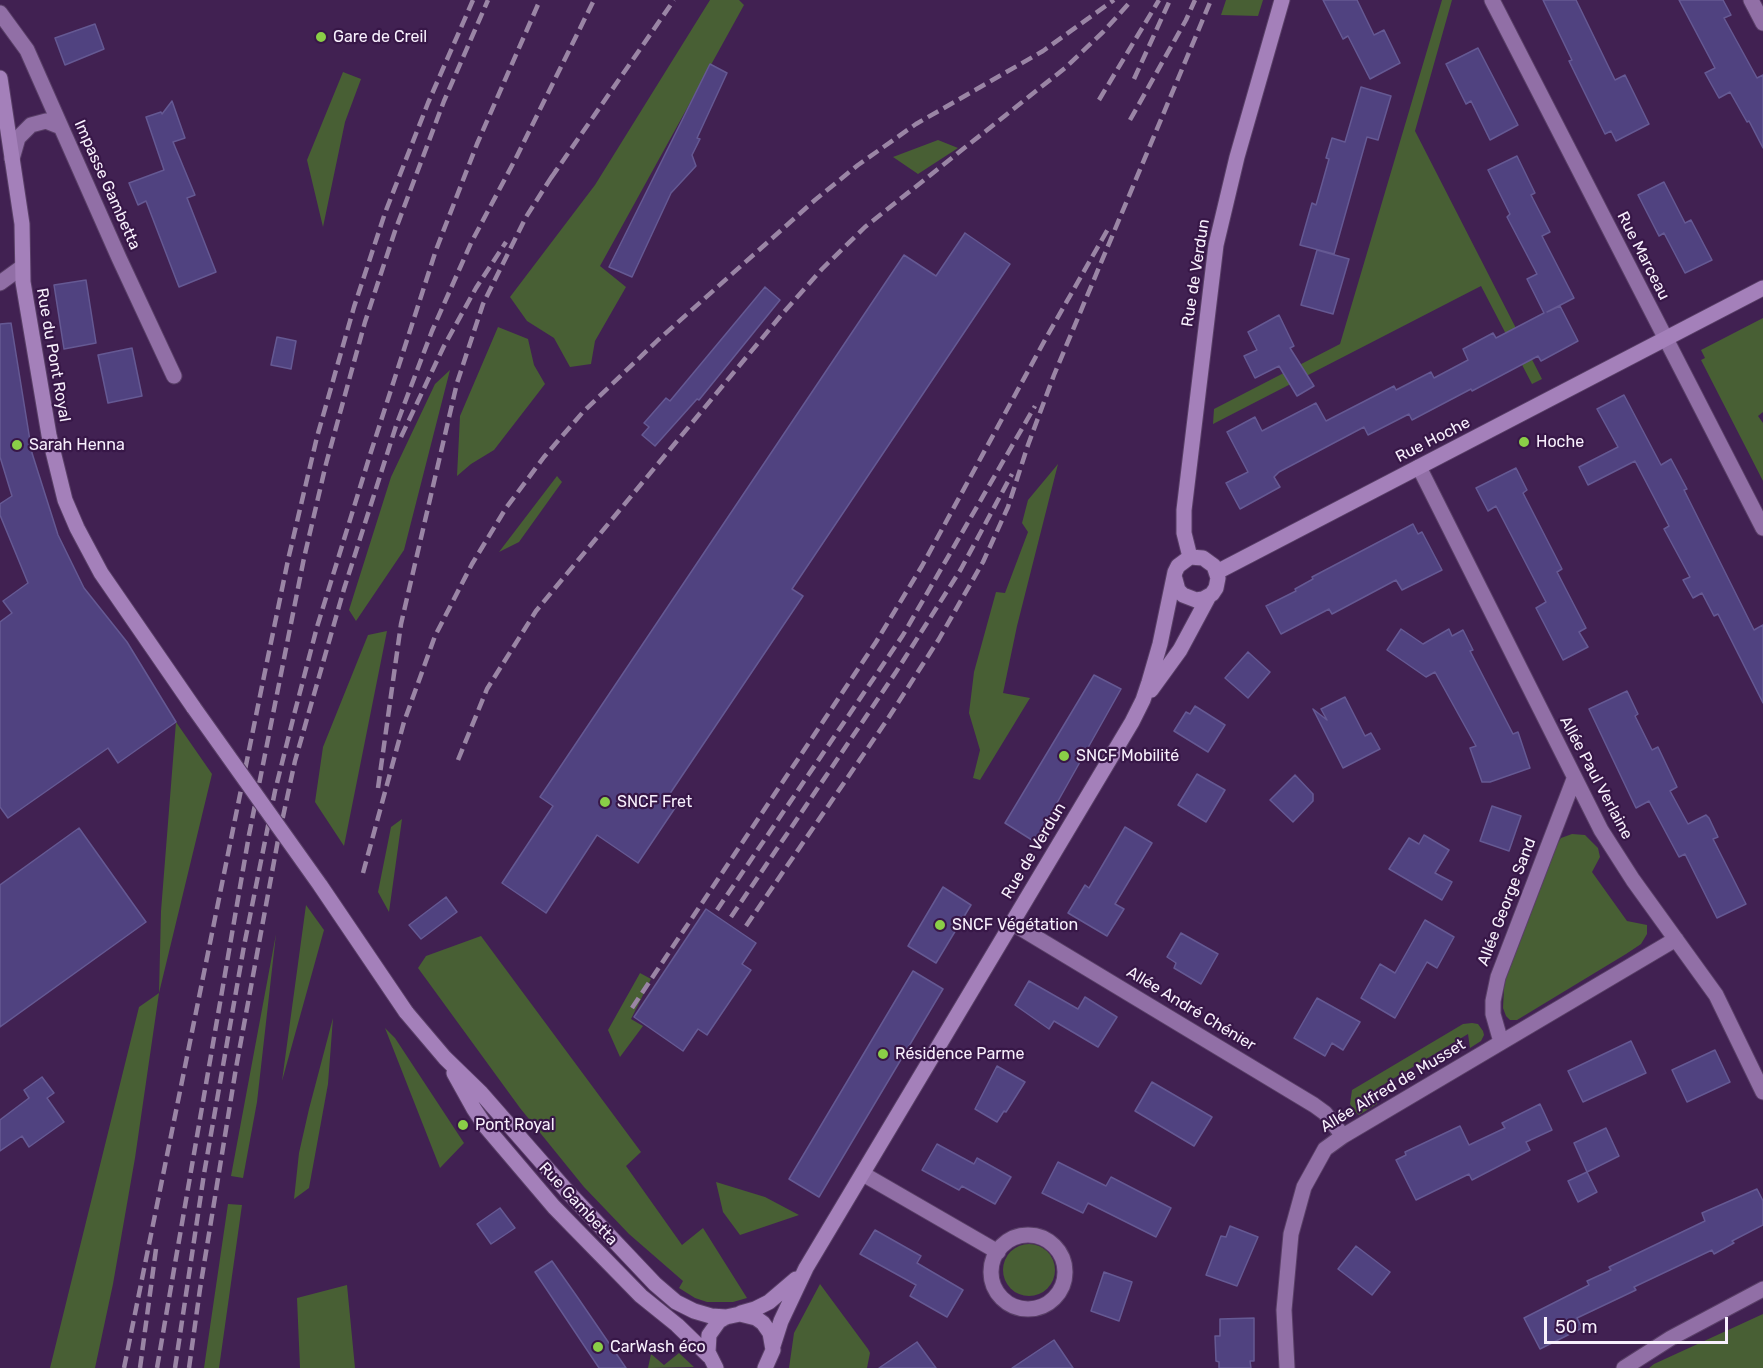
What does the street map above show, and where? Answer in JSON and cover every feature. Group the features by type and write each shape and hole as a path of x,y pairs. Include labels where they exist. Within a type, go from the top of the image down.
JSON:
{"main road":[{"name":"Rue de Verdun","path":"1190,557 1184,533 1184,510 1216,245 1237,157 1282,0"},
{"name":"Rue du Pont Royal","path":"0,78 22,224 23,282 44,410 65,500 77,528 101,573 320,885 406,1012"},
{"name":"Rue Hoche","path":"1217,572 1763,288"},
{"path":"1190,557 1207,559 1217,572 1216,588 1209,596 1199,600 1189,599 1178,590 1174,579 1178,566 1190,557"},
{"name":"Rue de Verdun","path":"1143,700 1160,644 1174,579"},
{"name":"Rue de Verdun","path":"770,1360 784,1315 806,1268 1143,700 1180,650 1209,596"},
{"name":"Rue Gambetta","path":"406,1012 445,1058 481,1093 566,1190 655,1284 676,1302 694,1311 711,1316 752,1316 763,1323 770,1333 770,1360"},
{"name":"Rue Gambetta","path":"445,1058 480,1118 554,1207 636,1290 673,1321 712,1362"},
{"name":"Rue de Verdun","path":"733,1315 761,1306 779,1295 806,1268"},
{"path":"712,1362 707,1348 713,1328 733,1315"}],"street":[{"name":"Rue Marceau","path":"1492,0 1763,528"},
{"path":"1751,0 1763,23"},
{"name":"Impasse Gambetta","path":"0,13 27,51 174,376"},
{"path":"12,159 18,138 31,125 46,121 60,127"},
{"path":"0,283 22,267"},
{"name":"Allée Paul Verlaine","path":"1419,467 1611,848 1716,995 1763,1092"},
{"name":"Allée George Sand","path":"1501,1042 1493,1014 1498,976 1574,778"},
{"name":"Allée André Chénier","path":"1012,923 1314,1105 1325,1113 1343,1136"},
{"name":"Allée Alfred de Musset","path":"1287,1368 1284,1310 1286,1276 1295,1216 1304,1187 1325,1149 1343,1136 1676,939"},
{"path":"863,1174 998,1252"},
{"path":"1034,1235 1045,1239 1055,1246 1064,1262 1064,1280 1060,1291 1049,1302 1035,1307 1021,1308 1006,1301 998,1292 993,1281 993,1263 998,1252 1016,1237 1034,1235"},
{"path":"1624,1368 1671,1338 1763,1289"}],"green space":[{"path":"710,0 739,0 744,5 600,266 626,287 595,341 591,364 570,367 554,338 527,321 510,297 595,185"},
{"path":"1226,0 1263,0 1258,16 1221,15"},
{"path":"1442,0 1452,0 1415,131 1542,379 1532,384 1481,286 1213,424 1214,409 1340,344"},
{"path":"343,72 361,79 345,122 323,227 307,160"},
{"path":"938,140 958,148 918,174 893,157"},
{"path":"1763,318 1763,412 1758,416 1763,423 1763,481 1701,360 1705,358 1701,350"},
{"path":"498,327 528,339 534,365 545,384 494,450 457,476 460,416"},
{"path":"450,370 404,550 356,621 349,610 391,477 435,384"},
{"path":"1058,464 1017,626 1003,693 1030,698 980,780 973,778 980,750 969,713 974,672 996,592 1005,593 1028,532 1022,523 1028,500"},
{"path":"557,476 562,482 519,542 499,552"},
{"path":"387,631 344,846 315,802 323,747 368,635"},
{"path":"176,722 212,774 159,993 161,911"},
{"path":"402,819 389,912 378,892 391,827"},
{"path":"1572,834 1585,835 1598,848 1600,857 1592,872 1627,921 1647,925 1647,934 1641,944 1626,954 1517,1020 1510,1020 1503,1008 1505,969 1556,846 1561,838"},
{"path":"306,905 324,930 282,1081"},
{"path":"276,934 257,1102 243,1178 231,1176"},
{"path":"481,936 641,1152 626,1166 682,1245 703,1228 747,1298 733,1302 707,1302 679,1288 683,1281 629,1234 584,1187 520,1108 418,968 426,956"},
{"path":"640,973 651,979 631,1019 643,1026 620,1057 608,1030"},
{"path":"159,993 135,1158 113,1284 95,1368 50,1368 139,1007"},
{"path":"333,1018 328,1084 309,1188 294,1199 299,1153"},
{"path":"1463,1024 1478,1024 1483,1031 1481,1041 1470,1048 1468,1034 1376,1089 1377,1104 1359,1115 1355,1112 1350,1104 1352,1090"},
{"path":"385,1028 395,1038 464,1143 440,1168"},
{"path":"716,1182 765,1197 799,1215 740,1235 723,1212"},
{"path":"228,1204 242,1205 219,1368 204,1368"},
{"path":"1029,1244 1039,1246 1047,1252 1053,1260 1055,1270 1053,1280 1047,1288 1039,1294 1029,1296 1019,1294 1011,1288 1005,1280 1003,1270 1005,1260 1011,1252 1019,1246"},
{"path":"820,1284 868,1349 870,1353 867,1368 789,1368 794,1333"},
{"path":"347,1285 355,1368 300,1368 297,1298"},
{"path":"1763,1314 1763,1368 1649,1368 1654,1364"},
{"path":"679,1353 694,1367 648,1368 651,1354 664,1365"}],"building":[{"path":"1323,0 1357,0 1374,35 1384,30 1400,63 1370,79 1348,36 1343,39"},
{"path":"1543,0 1576,0 1615,80 1625,75 1649,124 1616,141 1611,131 1605,134 1569,61 1572,60"},
{"path":"1679,0 1723,0 1731,15 1724,18 1757,78 1763,75 1763,148 1730,92 1719,98 1705,73 1715,68"},
{"path":"95,24 104,49 65,65 55,38"},
{"path":"1478,48 1518,125 1490,140 1471,101 1466,104 1446,64"},
{"path":"710,64 727,73 697,138 700,139 692,155 696,166 671,193 632,277 609,267"},
{"path":"1361,87 1391,96 1378,140 1367,137 1334,254 1300,245 1312,203 1316,205 1329,159 1326,158 1332,138 1345,142"},
{"path":"172,101 185,138 173,142 195,195 187,198 216,272 179,287 146,201 138,205 129,183 164,170 146,117 161,112 162,114"},
{"path":"1517,156 1535,193 1531,195 1550,232 1542,236 1574,298 1547,312 1560,306 1578,341 1541,361 1538,356 1412,420 1409,414 1368,435 1364,427 1279,472 1274,477 1280,487 1240,509 1226,483 1248,472 1227,432 1255,417 1262,431 1316,403 1326,421 1394,386 1396,390 1431,372 1434,378 1468,360 1463,349 1493,333 1496,338 1544,313 1527,279 1537,274 1507,217 1510,214 1488,170"},
{"path":"1664,182 1685,223 1691,220 1712,260 1685,273 1664,233 1659,236 1638,195"},
{"path":"965,233 1010,264 792,589 803,596 667,798 677,805 638,863 597,835 546,913 502,883 553,806 540,797 904,255 936,276"},
{"path":"1317,250 1349,259 1333,314 1301,305"},
{"path":"86,280 96,343 64,349 54,285"},
{"path":"765,287 780,300 699,400 697,399 655,446 642,435 649,427 644,423 666,398 670,401"},
{"path":"1279,315 1294,346 1290,348 1314,386 1297,396 1279,366 1255,378 1244,356 1257,350 1248,332"},
{"path":"11,323 32,453 58,535 84,588 127,642 176,722 118,763 108,748 8,818 0,807 0,622 12,613 3,601 28,583 0,515 0,504 12,496 0,457 0,324"},
{"path":"277,337 296,341 291,369 271,365"},
{"path":"132,348 142,396 108,403 98,355"},
{"path":"1624,395 1661,465 1671,459 1687,489 1684,490 1754,630 1763,625 1763,703 1718,614 1714,616 1702,593 1693,598 1683,580 1690,577 1664,529 1669,526 1635,461 1588,485 1579,467 1618,447 1597,409"},
{"path":"1516,468 1527,490 1523,493 1562,569 1557,572 1586,628 1579,632 1588,647 1563,660 1536,608 1546,602 1496,506 1488,511 1476,488"},
{"path":"1413,524 1418,534 1422,532 1442,570 1402,590 1396,580 1332,614 1329,609 1281,634 1266,606 1296,591 1295,589 1313,579 1312,577"},
{"path":"1401,629 1423,644 1449,629 1452,636 1463,630 1473,650 1470,651 1513,734 1518,732 1530,768 1490,782 1482,782 1470,748 1476,746 1435,672 1426,677 1387,650"},
{"path":"1248,652 1270,672 1248,698 1225,678"},
{"name":"SNCF Mobilité","path":"1094,675 1121,689 1035,842 1005,823"},
{"path":"1627,691 1638,714 1635,716 1652,750 1658,747 1677,787 1670,791 1688,824 1706,815 1709,818 1718,837 1713,839 1746,904 1717,918 1685,854 1679,857 1649,801 1636,808 1589,709"},
{"path":"1345,697 1365,736 1371,733 1380,749 1343,768 1313,709 1327,720 1321,709"},
{"path":"1195,706 1225,725 1208,752 1174,731 1186,712 1190,714"},
{"path":"1197,774 1225,790 1206,822 1178,805"},
{"path":"1295,775 1313,794 1313,801 1293,822 1270,800"},
{"path":"1492,806 1521,816 1509,851 1480,841"},
{"path":"1125,827 1152,843 1115,904 1124,909 1107,936 1068,913 1085,885 1089,888"},
{"path":"79,828 146,922 0,1027 0,885"},
{"path":"1424,835 1449,850 1435,873 1452,882 1442,900 1389,869 1409,838 1419,844"},
{"name":"SNCF Végétation","path":"943,887 971,905 936,963 908,946"},
{"path":"446,897 457,912 421,939 409,925"},
{"path":"706,909 756,943 742,964 751,970 707,1035 698,1029 683,1051 634,1017"},
{"path":"1425,920 1454,937 1437,968 1427,962 1395,1018 1361,998 1380,964 1395,973"},
{"path":"1181,933 1218,954 1201,984 1174,968 1176,963 1167,957"},
{"name":"Résidence Parme","path":"913,971 943,989 819,1197 789,1179"},
{"path":"1029,981 1078,1009 1085,997 1117,1017 1098,1047 1054,1021 1049,1029 1015,1005"},
{"path":"1317,998 1360,1022 1343,1050 1332,1043 1325,1056 1294,1038"},
{"path":"1631,1041 1646,1073 1583,1102 1568,1071"},
{"path":"1715,1050 1730,1082 1687,1102 1672,1070"},
{"path":"997,1066 1025,1082 997,1122 975,1109"},
{"path":"42,1077 54,1093 47,1098 64,1122 29,1147 22,1136 0,1151 0,1120 29,1098 24,1090"},
{"path":"1152,1082 1212,1117 1194,1146 1135,1111"},
{"path":"1540,1104 1552,1130 1526,1142 1530,1150 1472,1180 1469,1174 1416,1200 1396,1160 1406,1155 1405,1152 1460,1126 1469,1145 1505,1128 1502,1123"},
{"path":"1606,1128 1619,1156 1587,1172 1574,1143"},
{"path":"937,1144 974,1164 977,1158 1011,1177 995,1204 962,1186 959,1190 922,1170"},
{"path":"1058,1162 1106,1186 1111,1177 1171,1208 1156,1237 1088,1203 1083,1213 1042,1193"},
{"path":"1587,1172 1597,1192 1578,1202 1568,1181"},
{"path":"1757,1189 1763,1201 1763,1225 1732,1241 1734,1243 1714,1254 1712,1250 1634,1287 1636,1290 1577,1318 1582,1328 1540,1349 1524,1318 1589,1285 1587,1281 1611,1270 1609,1267 1705,1221 1702,1213"},
{"path":"500,1208 515,1228 491,1244 477,1224"},
{"path":"1230,1226 1258,1237 1237,1286 1206,1275 1221,1236 1226,1237"},
{"path":"875,1230 921,1256 917,1263 963,1290 947,1317 910,1296 916,1285 860,1254"},
{"path":"1356,1246 1390,1272 1372,1295 1338,1269"},
{"name":"CarWash éco","path":"552,1261 626,1368 599,1368 535,1272"},
{"path":"1104,1272 1132,1282 1119,1321 1091,1311"},
{"path":"1254,1318 1254,1361 1250,1361 1251,1368 1219,1368 1219,1362 1216,1361 1215,1336 1220,1336 1220,1319"},
{"path":"1054,1340 1073,1368 1012,1368"},
{"path":"917,1342 936,1368 879,1368"}],"railway":[{"path":"124,1368 288,560 317,437 354,307 385,213 428,103 473,0"},
{"path":"157,1368 249,835 304,558 326,464 365,322 395,231 444,101 488,0"},
{"path":"175,1368 204,1174 244,946 275,791 317,627 436,250 477,144 540,0"},
{"path":"189,1368 236,1068 278,840 295,761 344,589 396,426 432,331 471,243 594,0"},
{"path":"551,178 674,0"},
{"path":"363,873 404,722 435,636 472,564 506,508 544,457 583,412 658,340 815,200 858,165 916,124 1043,51 1114,0"},
{"path":"458,760 487,689 536,611 822,269 865,227 1065,68 1103,32 1132,0"},
{"path":"1099,100 1159,0"},
{"path":"1134,79 1170,0"},
{"path":"1130,120 1195,0"},
{"path":"746,926 887,720 939,639 983,562 1008,507 1054,375 1211,0"},
{"path":"378,788 401,624 457,383 483,304 526,217 556,170"},
{"path":"632,1008 876,642 922,566 1108,229"},
{"path":"401,437 444,346 476,288 506,242"},
{"path":"717,910 903,635 1035,406"},
{"path":"731,917 896,672 961,569 1012,474"},
{"path":"140,1368 156,1249"}],"place":[{"name":"Gare de Creil","path":"321,37"},
{"name":"Hoche","path":"1524,442"},
{"name":"Sarah Henna","path":"17,445"},
{"name":"SNCF Mobilité","path":"1064,756"},
{"name":"SNCF Fret","path":"605,802"},
{"name":"SNCF Végétation","path":"940,925"},
{"name":"Résidence Parme","path":"883,1054"},
{"name":"Pont Royal","path":"463,1125"},
{"name":"CarWash éco","path":"598,1347"}]}
